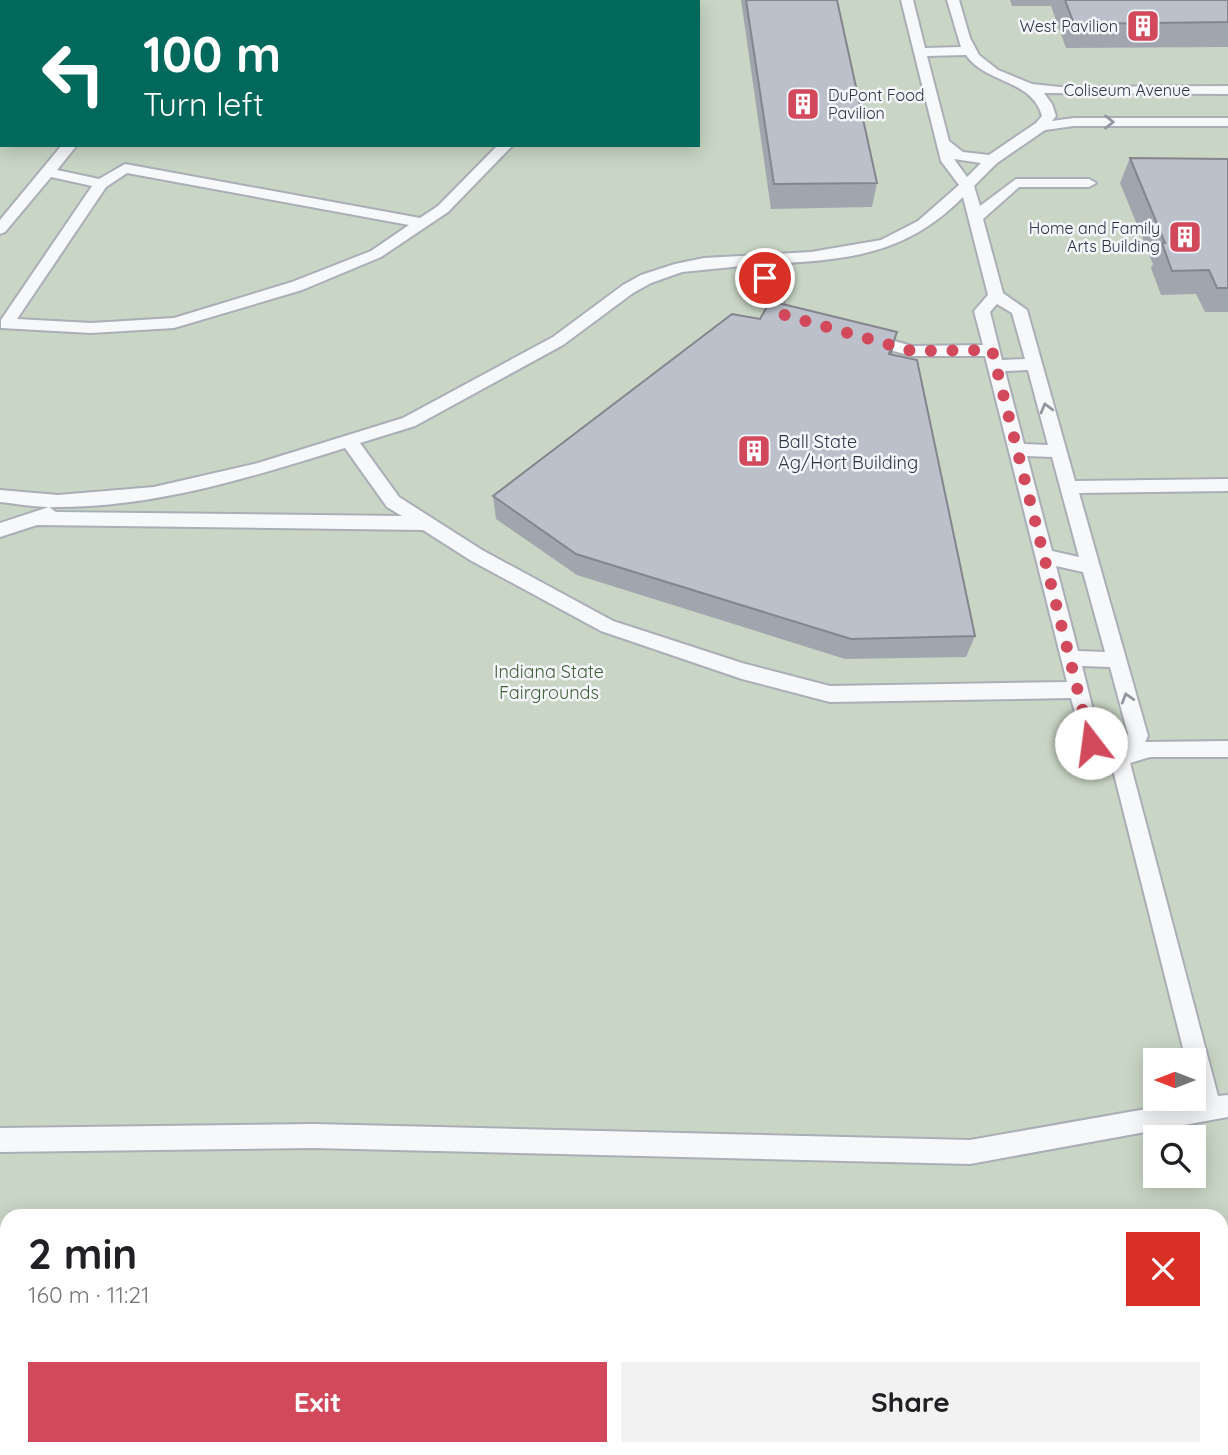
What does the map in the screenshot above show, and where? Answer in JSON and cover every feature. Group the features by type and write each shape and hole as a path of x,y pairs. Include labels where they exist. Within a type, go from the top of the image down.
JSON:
{"lane":[{"path":"907,0 948,160 967,186 996,296 1019,310 1138,736 1119,757"},
{"path":"0,496 58,501 154,492 232,475 409,422 558,341 628,289 646,279 680,267 757,259 811,257 885,244 923,224 992,160 1041,126 1049,116 1046,103 1037,92 984,67 969,51 953,0"},
{"path":"920,52 969,51"},
{"name":"Coliseum Avenue","path":"1026,87 1217,109"},
{"name":"Coliseum Avenue","path":"1217,109 1228,90"},
{"name":"Coliseum Avenue","path":"1041,126 1217,109"},
{"path":"943,143 960,156 992,160"},
{"path":"0,229 68,147"},
{"path":"421,223 125,168 101,184 6,324 92,328 174,323 297,286 376,254 443,209 504,147"},
{"path":"47,172 101,184"},
{"path":"975,217 1016,183 1089,184"},
{"path":"757,259 781,314 807,322"},
{"path":"996,296 982,311 1091,743 1119,757 1150,750 1228,749"},
{"path":"859,336 912,351 1033,364"},
{"path":"349,441 393,502 476,555 607,626 742,671 830,694 1077,690"},
{"path":"1017,450 1057,451"},
{"path":"1068,486 1227,489"},
{"path":"0,530 102,497"},
{"path":"37,518 425,523"},
{"path":"1043,556 1089,566"},
{"path":"1069,658 1115,660"},
{"path":"0,1140 314,1136 971,1152 1219,1107 1119,757"}],"green space":[{"name":"Indiana State Fairgrounds","path":"700,0 1228,0 1228,1209 0,1209 0,147 700,147"}],"building":[{"name":"DuPont Food Pavilion","path":"746,0 837,0 877,183 774,184"},
{"path":"1065,0 1228,0 1228,22 1074,24"},
{"name":"Home and Family Arts Building","path":"1130,158 1228,159 1228,288 1217,288 1209,270 1172,271 1162,243 1165,243"},
{"name":"Ball State Ag/Hort Building","path":"770,301 897,332 889,354 917,360 975,636 851,639 576,554 493,496 732,314 760,319"}],"place":[{"name":"West Pavilion","path":"1143,26"},
{"name":"DuPont Food Pavilion","path":"803,104"},
{"name":"Home and Family Arts Building","path":"1185,237"},
{"name":"Ball State Ag/Hort Building","path":"754,451"}],"route":[{"path":"765,278 781,314 912,351 992,350 1091,743"}]}
